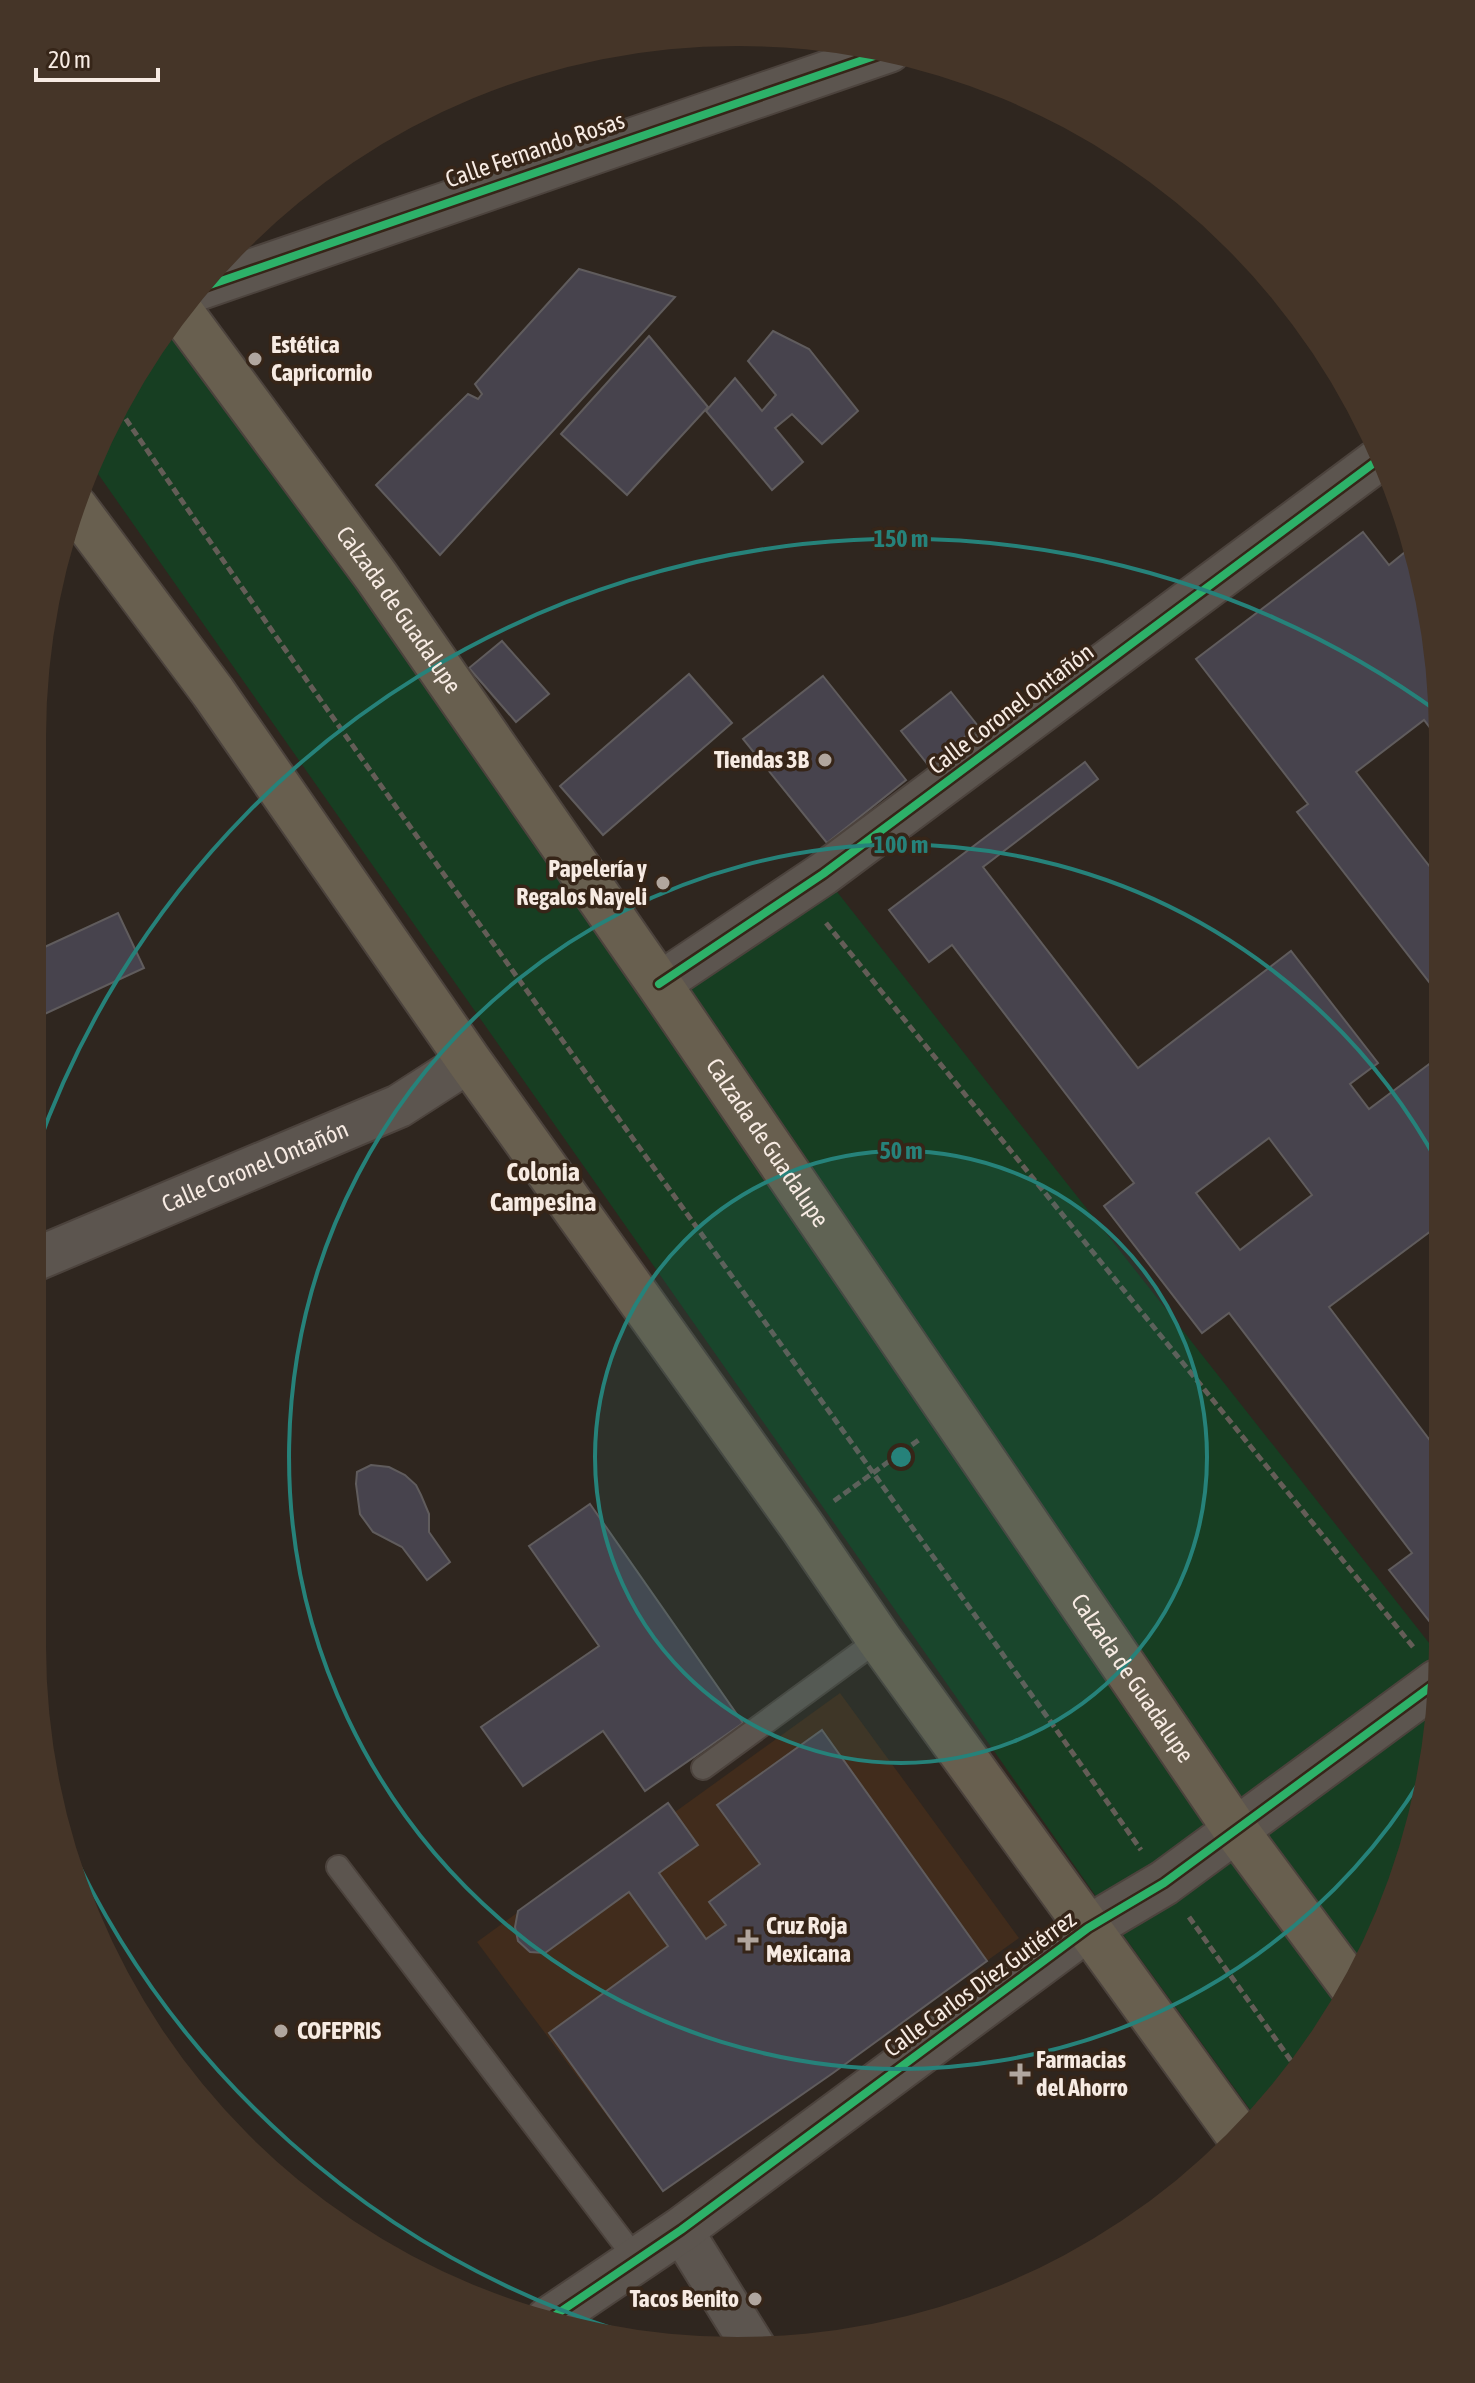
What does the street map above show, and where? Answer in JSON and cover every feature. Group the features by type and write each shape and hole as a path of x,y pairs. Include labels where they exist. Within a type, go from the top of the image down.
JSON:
{"main road":[{"name":"Calzada de Guadalupe","path":"187,320 376,576 659,984 1235,1829 1344,1976"},
{"path":"82,517 213,692 469,1061 879,1639 1232,2127"}],"street":[{"name":"Calle Fernando Rosas","path":"218,282 868,58"},
{"name":"Calle Coronel Ontañón","path":"659,984 799,890 1372,464"},
{"name":"Calle Coronel Ontañón","path":"46,1255 399,1106 469,1061"},
{"name":"Calle Carlos Díez Gutiérrez","path":"558,2313 681,2230 1088,1928 1164,1883 1235,1829 1427,1667"},
{"path":"681,2230 747,2337"}],"lane":[{"path":"703,1768 879,1639"},
{"path":"338,1867 636,2259"}],"path":[{"path":"125,418 298,670 874,1472 1290,2060"},
{"path":"799,890 1427,1667"},
{"path":"801,1525 953,1415"}],"shaded area":[{"name":"Cruz Roja Mexicana","path":"840,1693 1019,1938 663,2191 477,1942 668,1803 675,1812"}],"green space":[{"path":"176,336 625,955 1341,1982 1312,2030 1250,2109 1121,1932 98,474 139,392"},
{"path":"823,874 1429,1643 1423,1736 1405,1824 1376,1910 1344,1977 659,984"}],"building":[{"path":"579,269 675,297 440,555 376,485 468,394 478,399 482,394 475,384"},
{"path":"773,331 809,349 858,411 822,444 792,414 775,428 803,462 772,490 706,411 735,378 762,411 776,395 748,361"},
{"path":"649,336 708,407 627,495 561,434"},
{"path":"1363,532 1389,565 1403,553 1423,647 1429,726 1424,720 1356,772 1429,866 1429,982 1297,812 1308,804 1196,659"},
{"path":"502,641 549,694 516,722 469,668"},
{"path":"689,674 732,723 603,835 560,786"},
{"name":"Tiendas 3B","path":"823,676 906,780 827,843 743,739"},
{"path":"951,692 978,726 929,766 901,731"},
{"path":"1085,762 1098,779 983,867 1138,1068 1291,951 1378,1063 1350,1084 1369,1109 1429,1064 1429,1232 1329,1307 1429,1439 1429,1621 1389,1570 1412,1553 1229,1313 1202,1333 1104,1206 1134,1183 952,945 929,962 889,910","holes":["1269,1138 1312,1195 1240,1250 1196,1193"]},
{"path":"118,913 144,968 46,1013 46,946"},
{"path":"371,1465 389,1467 405,1475 421,1495 429,1514 429,1532 450,1562 427,1580 402,1547 373,1532 360,1514 357,1472"},
{"path":"590,1504 743,1723 645,1791 603,1731 523,1786 481,1727 599,1646 529,1546"},
{"name":"Cruz Roja Mexicana","path":"822,1730 987,1961 663,2191 549,2033 668,1946 629,1892 545,1953 530,1952 518,1941 515,1927 518,1911 668,1803 698,1845 659,1873 706,1939 726,1925 709,1902 760,1864 717,1805"}],"cycle path":[{"path":"218,282 868,58"},
{"path":"659,984 823,874 1372,464"},
{"path":"559,2313 681,2230 1088,1928 1164,1883 1428,1689"}],"place":[{"name":"Estética Capricornio","path":"255,359"},
{"name":"Tiendas 3B","path":"825,760"},
{"name":"Papelería y Regalos Nayeli","path":"663,883"},
{"name":"Cruz Roja Mexicana","path":"748,1940"},
{"name":"COFEPRIS","path":"281,2031"},
{"name":"Farmacias del Ahorro","path":"1020,2074"},
{"name":"Tacos Benito","path":"755,2299"}],"district":[{"name":"Colonia Campesina","path":"543,1187"}]}
